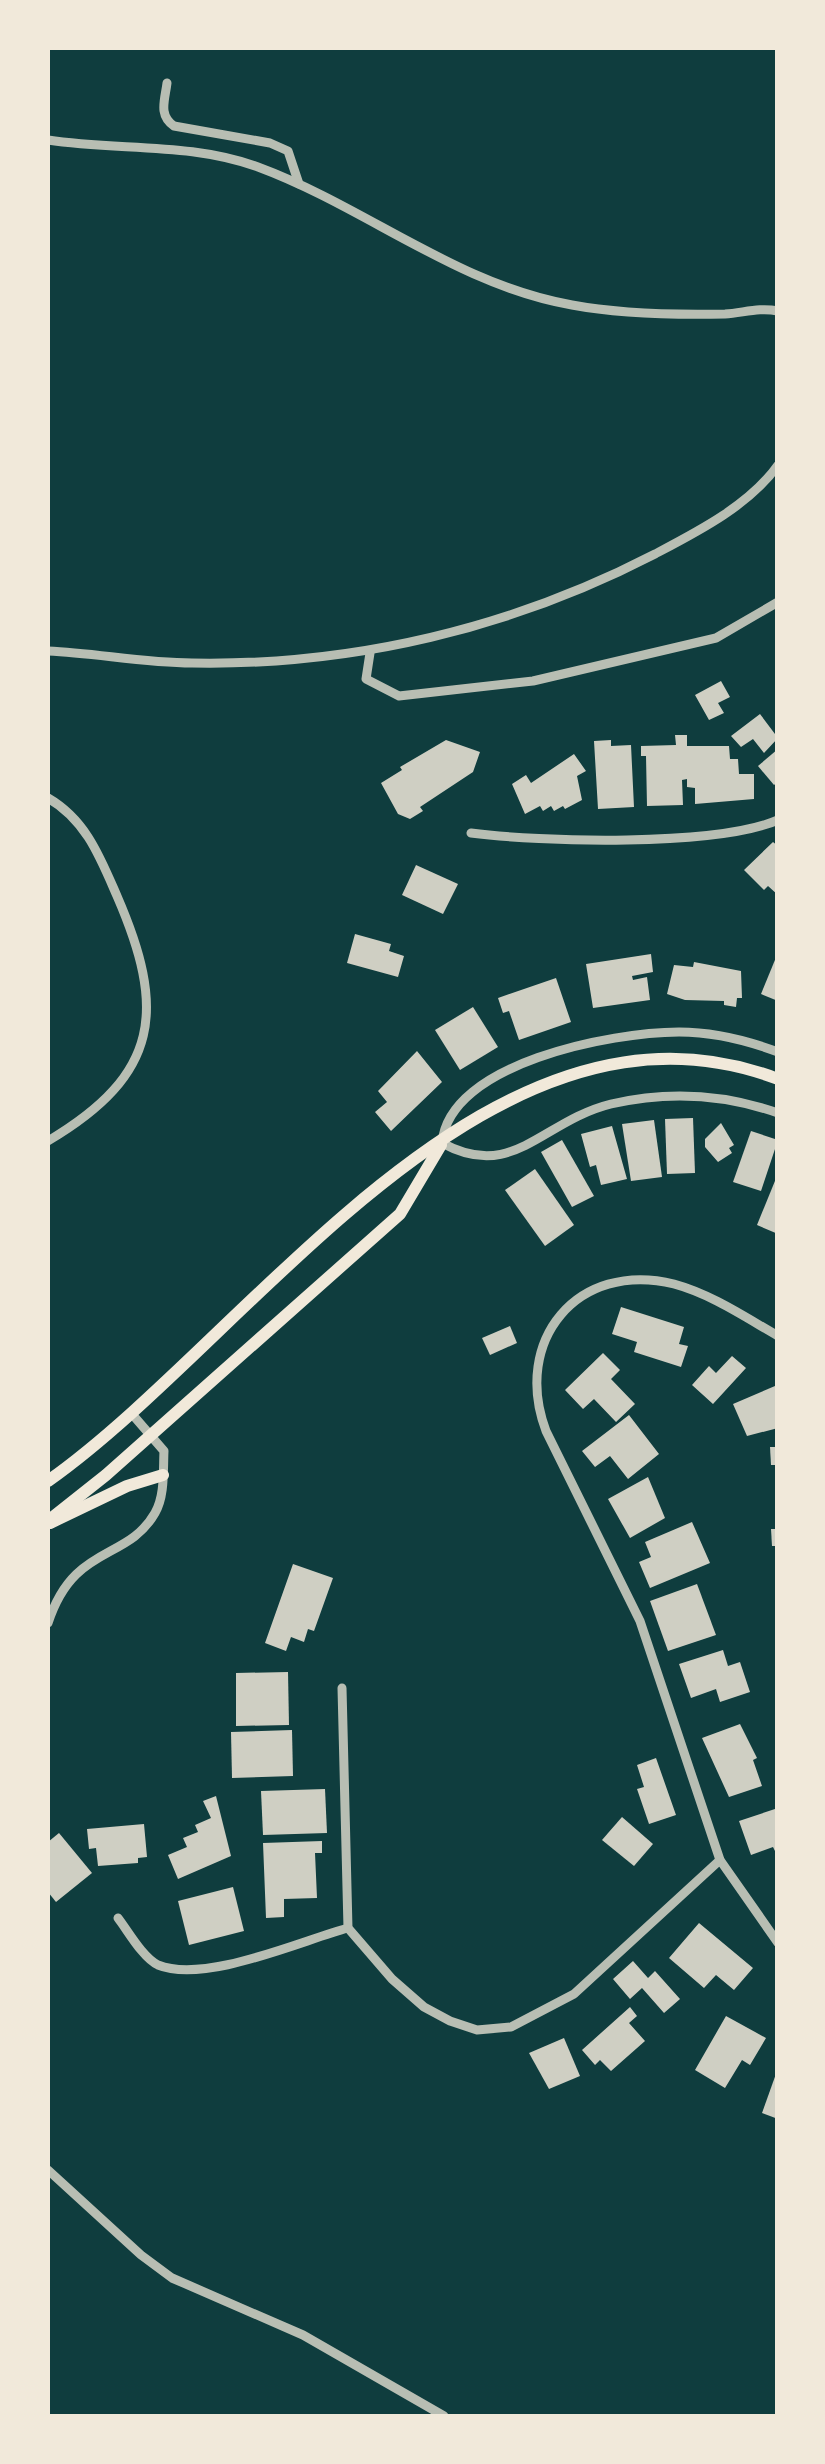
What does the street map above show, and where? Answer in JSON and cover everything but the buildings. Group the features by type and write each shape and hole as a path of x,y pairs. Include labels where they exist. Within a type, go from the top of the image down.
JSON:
{"main road":[{"path":"48,1481 132,1414 379,1183 539,1088 612,1064 665,1057 747,1067 778,1079"},
{"path":"48,1522 400,1214 442,1143"},
{"path":"48,1522 127,1486 164,1476"}],"street":[{"path":"168,82 163,112 166,120 174,126 270,142 288,151 300,184"},
{"path":"48,140 104,149 152,147 217,154 300,184 485,280 572,305 726,314 766,308 778,312"},
{"path":"48,651 194,664 370,653 586,590 735,506 778,464"},
{"path":"370,653 366,679 399,696 533,681 716,638 778,602"},
{"path":"48,798 79,822 94,844 138,948 150,1010 145,1035 119,1081 78,1124 48,1141"},
{"path":"471,833 521,840 728,834 778,820"},
{"path":"778,1052 732,1038 681,1032 567,1050 532,1060 475,1090 448,1115 442,1143 476,1157 501,1158 588,1112 667,1097 736,1100 778,1113"},
{"path":"778,1336 697,1292 658,1282 614,1282 588,1293 552,1325 540,1352 536,1380 537,1408 546,1432 640,1621 720,1860 778,1943"},
{"path":"48,1623 70,1577 144,1526 156,1512 164,1476 164,1451 152,1432 132,1414"},
{"path":"342,1688 348,1928 392,1980 424,2007 477,2030 511,2027 574,1994 720,1860"},
{"path":"118,1918 155,1964 182,1970 214,1968 348,1928"},
{"path":"48,2170 129,2245 172,2278 303,2335 428,2412 444,2416"}]}
